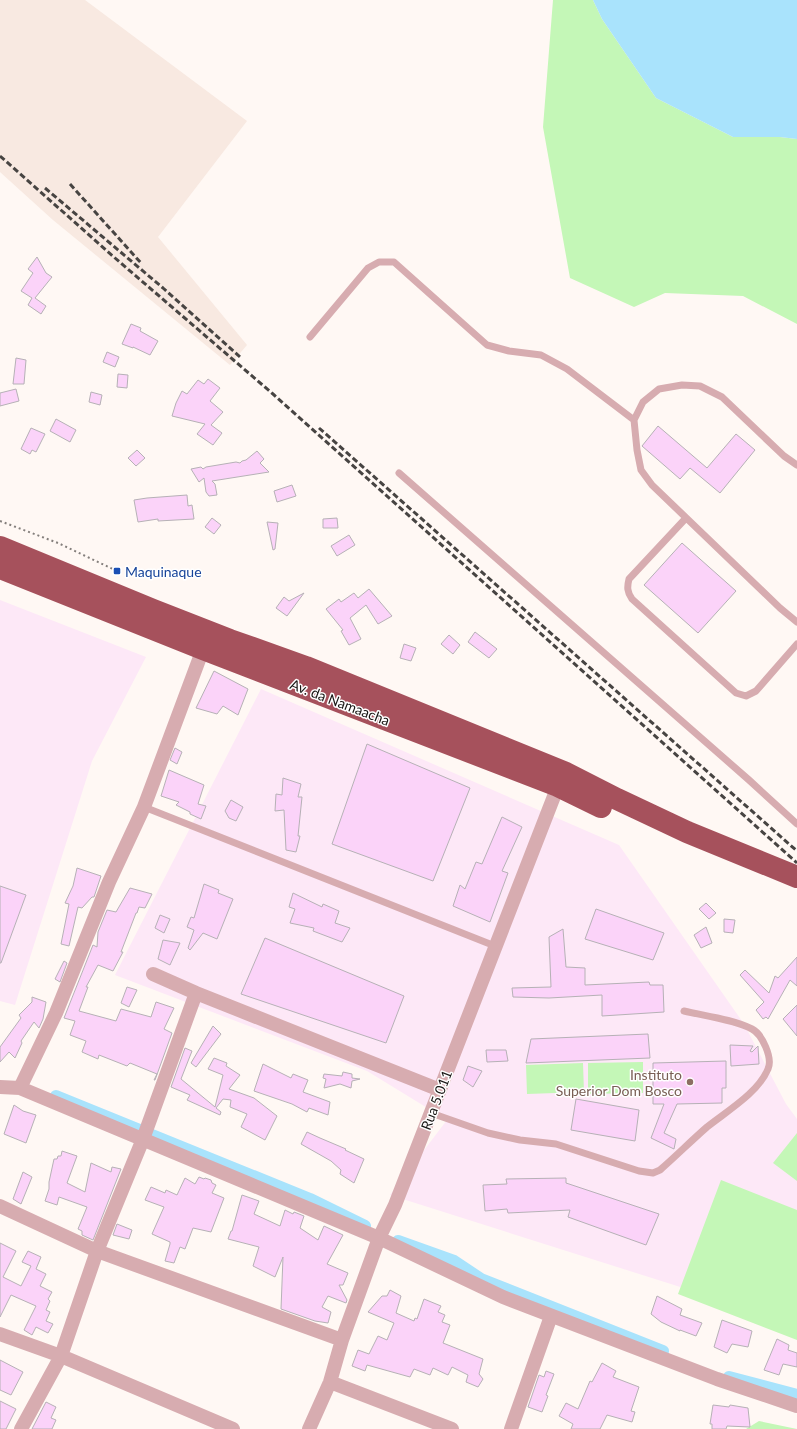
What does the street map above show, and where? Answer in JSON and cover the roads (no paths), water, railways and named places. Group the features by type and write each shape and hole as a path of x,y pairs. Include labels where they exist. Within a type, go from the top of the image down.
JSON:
{"highway":[{"name":"Av. da Namaacha","path":"0,547 153,610 230,640 306,667 562,780 635,824 677,843 797,891"},
{"name":"Av. da Namaacha","path":"0,568 203,649 617,799 701,839 797,877"}],"street":[{"path":"20,1088 56,1013 109,882 144,807 203,649"},
{"name":"Rua 5.011","path":"309,1429 330,1382 342,1340 379,1238 395,1205 495,946 562,780"},
{"path":"153,974 196,993 440,1090"},
{"path":"21,1429 61,1356 97,1251 143,1139 196,993"},
{"path":"0,1087 20,1088 143,1139 379,1238 503,1297 717,1379 797,1406"},
{"path":"0,1206 97,1251 342,1340"},
{"path":"511,1429 551,1316"},
{"path":"0,1334 61,1356 233,1429"},
{"path":"330,1382 452,1429"}],"lane":[{"path":"310,338 368,268 379,262 394,262 487,345 509,351 541,355 567,369 634,420"},
{"path":"797,465 784,456 722,398 700,386 682,385 659,389 643,402 634,420 641,470 652,486 780,608 797,622"},
{"path":"399,473 749,780 797,824"},
{"path":"686,518 629,579 627,587 632,599 736,693 746,696 756,691 797,644"},
{"path":"144,807 495,946"},
{"path":"431,1114 488,1133 520,1140 556,1144 639,1171 653,1173 660,1170 706,1128 751,1092 764,1077 769,1067 766,1045 753,1029 684,1011"}],"water":[{"path":"593,0 797,0 797,139 780,137 733,137 656,98 602,19"}],"waterway":[{"path":"56,1096 310,1199 365,1226"},
{"path":"398,1241 454,1261 481,1279 663,1351"},
{"path":"729,1377 797,1395"}],"railway":[{"path":"0,156 115,258 273,394 797,863"},
{"path":"70,184 141,263"},
{"path":"45,188 163,288 240,357"},
{"path":"319,428 797,851"}],"place":[{"name":"Maquinaque","path":"117,571"},
{"name":"Instituto Superior Dom Bosco","path":"690,1082"}]}
